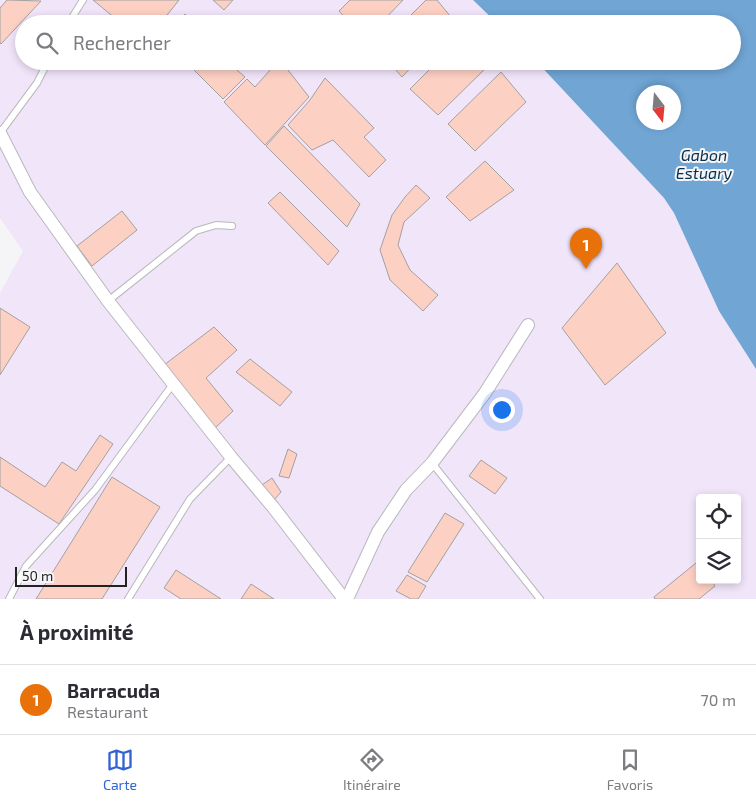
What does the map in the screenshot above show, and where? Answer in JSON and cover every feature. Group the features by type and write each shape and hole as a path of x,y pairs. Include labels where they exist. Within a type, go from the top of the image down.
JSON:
{"street":[{"path":"0,133 30,192 108,301 345,599 378,532 406,490 432,463 485,393 528,325"}],"lane":[{"path":"73,15 82,0"},
{"path":"0,133 38,83 44,70"},
{"path":"108,301 196,231 216,225 232,226"},
{"path":"9,599 26,566 94,490 173,384"},
{"path":"128,599 190,499 231,457"},
{"path":"432,463 540,599"}],"shaded area":[{"path":"0,0 473,0 489,15 15,15 15,70 544,70 664,198 674,213 719,311 756,369 756,599 0,599 0,293 23,251 0,218"}],"water":[{"name":"Gabon Estuary","path":"473,0 756,0 756,369 719,311 674,213 664,198 544,70 741,70 741,15 489,15"}],"building":[{"path":"7,0 41,1 28,15 15,15 15,29 1,44 0,8"},
{"path":"93,0 179,0 167,15 111,15"},
{"path":"213,0 233,0 224,10"},
{"path":"350,0 403,0 389,15 343,15 339,11"},
{"path":"426,0 437,0 449,15 411,15"},
{"path":"194,70 237,70 245,77 223,99"},
{"path":"270,70 288,70 309,97 265,145 224,102 247,79 255,87"},
{"path":"396,70 409,70 402,77"},
{"path":"429,70 484,70 438,115 410,89"},
{"path":"501,72 526,102 475,151 448,124"},
{"path":"325,78 374,128 364,137 386,160 369,177 333,140 312,150 288,125 310,100"},
{"path":"284,126 360,204 347,227 266,146"},
{"path":"485,161 514,190 470,221 446,197"},
{"path":"416,185 430,198 404,222 398,245 410,270 438,295 423,311 390,280 380,250 392,215"},
{"path":"280,192 339,251 328,265 268,203"},
{"path":"122,211 137,230 92,266 77,246"},
{"path":"617,263 666,333 605,385 562,328"},
{"path":"0,308 30,327 0,375"},
{"path":"214,327 237,350 206,378 233,411 214,429 164,365"},
{"path":"250,359 292,392 280,406 236,372"},
{"path":"100,435 113,444 59,524 0,486 0,457 45,487 62,462 76,471"},
{"path":"288,449 297,454 289,478 279,476"},
{"path":"481,460 507,478 495,494 469,476"},
{"path":"112,477 160,507 102,599 36,599"},
{"path":"272,478 281,492 274,500 262,485"},
{"path":"445,513 464,524 427,582 408,572"},
{"path":"696,563 696,584 714,584 715,586 699,599 655,599 654,597"},
{"path":"176,570 221,599 181,599 164,588"},
{"path":"407,575 426,586 418,599 411,599 396,591"},
{"path":"251,584 274,599 241,599"}],"place":[{"name":"Barracuda","path":"586,269"}]}
